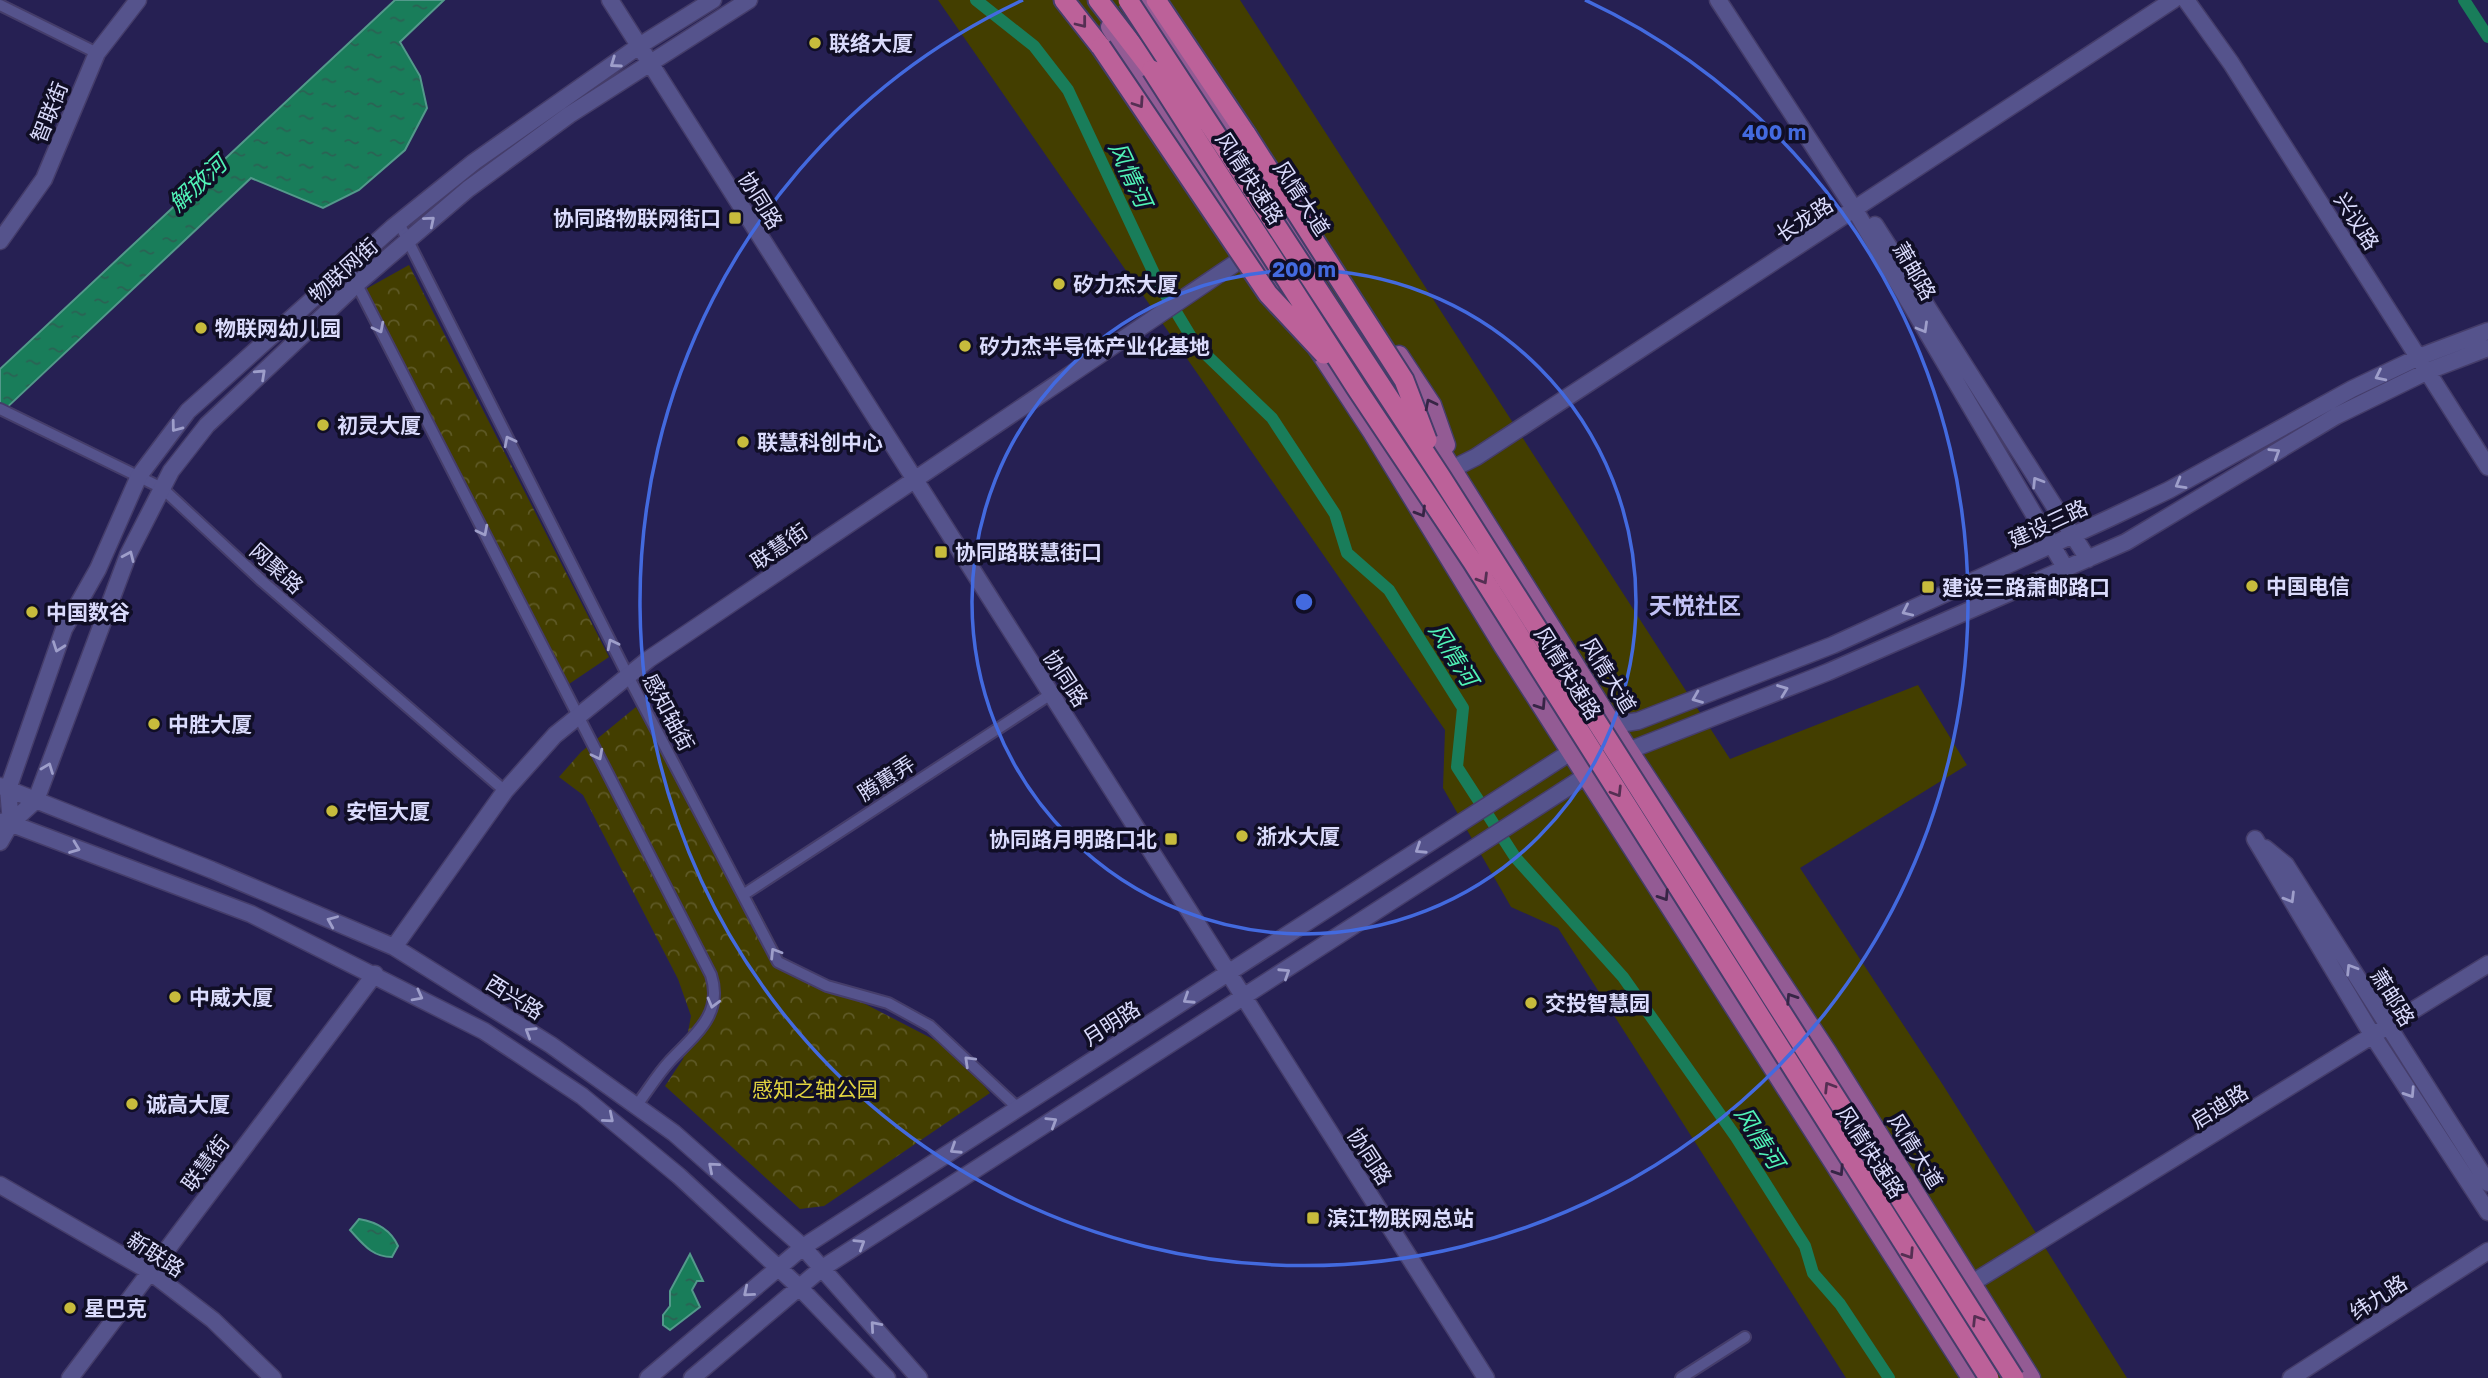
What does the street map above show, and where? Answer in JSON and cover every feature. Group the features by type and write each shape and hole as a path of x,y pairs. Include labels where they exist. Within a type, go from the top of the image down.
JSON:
{"highway":[{"path":"1064,0 1101,47 1268,294 1357,389"},
{"name":"风情快速路","path":"1096,0 1152,70 1357,389 1472,561 1989,1378"},
{"name":"风情快速路","path":"1128,0 1447,472 2014,1378"},
{"path":"1156,0 1246,134 1404,380 1447,472"}],"main road":[{"path":"1096,0 1971,1378"},
{"name":"风情大道","path":"1142,0 1828,1053 2031,1378"},
{"path":"1166,0 1432,405 1447,472"}],"street":[{"name":"智联街","path":"0,241 44,179 97,53 138,0"},
{"name":"协同路","path":"610,0 1486,1378"},
{"name":"物联网街","path":"0,842 5,821 4,788 64,629 98,569 139,476 188,411 348,267 474,162 639,46 713,0"},
{"name":"物联网街","path":"5,821 36,800 128,555 171,471 207,425 357,285 468,189 649,62 749,0"},
{"name":"萧邮路","path":"1718,0 1859,208 2066,569"},
{"name":"萧邮路","path":"1729,0 1859,208 2088,559"},
{"name":"长龙路","path":"1447,472 1476,457 1859,208 2173,0"},
{"name":"兴议路","path":"2186,0 2231,64 2488,467"},
{"path":"0,5 97,53"},
{"name":"感知轴街","path":"399,223 628,676 778,962 808,979 888,1003 930,1026 1018,1108"},
{"name":"联慧街","path":"394,947 505,791 555,735 578,716 628,676 1254,251"},
{"path":"348,267 711,975 716,990 713,1007 702,1029 668,1063 636,1106"},
{"name":"建设三路","path":"1628,748 1828,673 2088,559 2180,512 2423,364 2488,331"},
{"name":"建设三路","path":"1613,725 1638,721 1833,645 2169,490 2341,395 2423,364 2488,348"},
{"name":"网聚路","path":"0,409 162,488 262,581 505,791"},
{"name":"腾蕙弄","path":"743,895 1051,694"},
{"name":"月明路","path":"648,1378 803,1247 1613,725"},
{"path":"692,1378 821,1269 1244,999 1628,748"},
{"name":"西兴路","path":"4,788 394,947 551,1045 674,1133 803,1247 874,1324 919,1378"},
{"path":"5,821 251,915 375,974 484,1031 582,1096 679,1176 799,1287 887,1378"},
{"path":"2255,839 2380,1032 2488,1212"},
{"name":"启迪路","path":"1972,1283 2488,964"},
{"name":"联慧街","path":"70,1378 375,974"},
{"name":"萧邮路","path":"2380,1032 2488,1183"},
{"name":"新联路","path":"0,1185 149,1271 213,1320 274,1378"},
{"name":"纬九路","path":"2291,1378 2488,1251"},
{"path":"1681,1378 1745,1337"}],"green space":[{"path":"938,0 1240,0 1730,759 1918,685 1967,765 1800,868 1943,1085 2127,1378 1846,1378 1558,928 1511,907 1443,788 1445,730"},
{"path":"409,265 609,657 569,684 366,289"},
{"name":"感知之轴公园","path":"636,707 749,892 786,963 956,1051 990,1093 824,1206 800,1209 665,1086 683,1059 691,1016 678,979 583,795 559,777 581,752"}],"water":[{"path":"395,0 444,0 400,42 420,76 427,108 405,150 359,190 323,208 251,178 0,414 0,369"},
{"path":"359,1219 372,1222 391,1235 398,1246 392,1257 373,1252 350,1230"},
{"path":"690,1254 703,1281 697,1281 692,1290 700,1307 670,1330 663,1325 663,1315 670,1306 670,1291"}],"waterway":[{"name":"风情河","path":"976,0 1034,46 1068,90 1158,282 1196,345 1272,418 1335,514 1347,553 1389,590 1463,708 1457,767 1515,857 1623,977 1736,1137 1805,1246 1813,1273 1840,1304 1889,1378"},
{"path":"2464,0 2488,37"}],"place":[{"name":"联络大厦","path":"815,43"},
{"name":"协同路物联网街口","path":"735,218"},
{"name":"矽力杰大厦","path":"1059,284"},
{"name":"物联网幼儿园","path":"201,328"},
{"name":"矽力杰半导体产业化基地","path":"965,346"},
{"name":"初灵大厦","path":"323,425"},
{"name":"联慧科创中心","path":"743,442"},
{"name":"协同路联慧街口","path":"941,552"},
{"name":"中国电信","path":"2252,586"},
{"name":"建设三路萧邮路口","path":"1928,587"},
{"name":"中国数谷","path":"32,612"},
{"name":"中胜大厦","path":"154,724"},
{"name":"安恒大厦","path":"332,811"},
{"name":"浙水大厦","path":"1242,836"},
{"name":"协同路月明路口北","path":"1171,839"},
{"name":"中威大厦","path":"175,997"},
{"name":"交投智慧园","path":"1531,1003"},
{"name":"诚高大厦","path":"132,1104"},
{"name":"滨江物联网总站","path":"1313,1218"},
{"name":"星巴克","path":"70,1308"}],"district":[{"name":"天悦社区","path":"1695,605"}],"water label":[{"name":"解放河","path":"197,183"}]}
